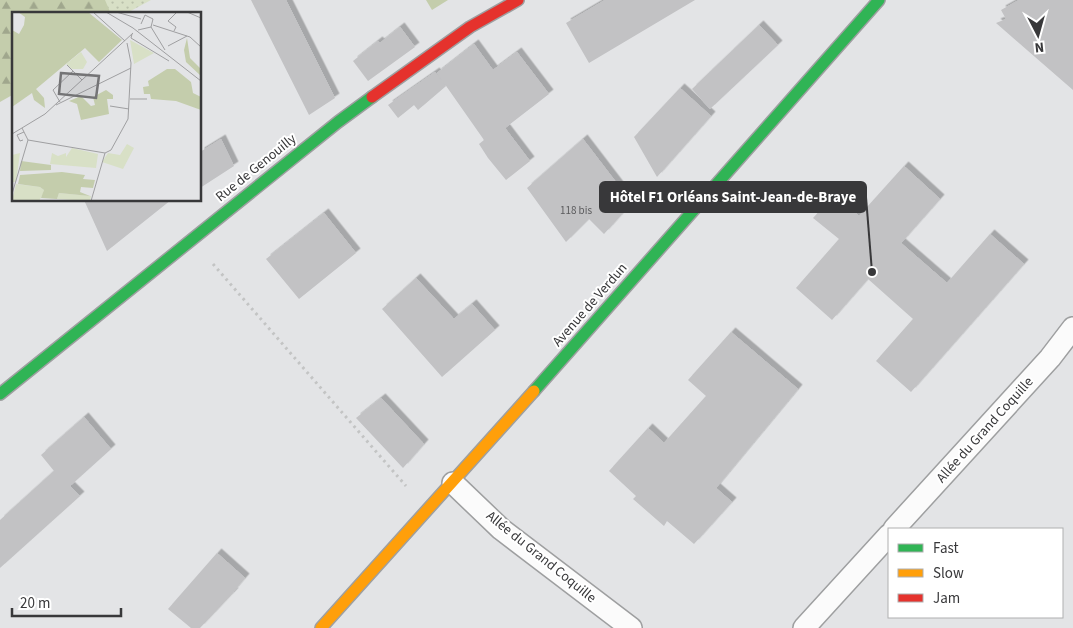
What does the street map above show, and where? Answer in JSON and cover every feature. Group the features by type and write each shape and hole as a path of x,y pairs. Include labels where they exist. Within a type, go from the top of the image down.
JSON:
{"main road":[{"name":"Rue de Genouilly","path":"0,394 338,122 470,27 518,0"},
{"name":"Avenue de Verdun","path":"321,628 453,482 879,0"}],"lane":[{"name":"Allée du Grand Coquille","path":"895,528 1050,358 1073,328"},
{"name":"Allée du Grand Coquille","path":"453,482 501,529 631,628"},
{"path":"804,628 888,536"}],"path":[{"path":"191,239 427,511"}],"green space":[{"path":"0,0 105,0 110,12 12,12 12,95 0,102"},
{"path":"71,0 151,0 129,12 77,12"},
{"path":"426,0 448,0 432,10"}],"building":[{"path":"251,0 286,0 335,98 309,115"},
{"path":"605,0 695,0 589,63 566,23"},
{"path":"1019,0 1073,0 1073,90 996,23 1006,19 1001,10"},
{"path":"759,25 778,45 710,109 692,89"},
{"path":"400,27 415,47 368,81 353,61 378,41 380,43"},
{"path":"474,44 493,70 517,52 549,94 505,128 530,161 506,180 488,158 479,144 484,140 437,73"},
{"path":"435,72 446,86 418,110 414,105 398,118 388,105"},
{"path":"680,88 711,116 657,177 634,137"},
{"path":"221,139 234,166 201,187 201,151"},
{"path":"583,139 632,203 604,234 589,219 566,242 527,188"},
{"path":"904,166 940,199 901,243 947,283 990,234 1024,264 911,392 876,361 913,319 868,279 832,320 796,288 839,239 813,218 835,194 859,216"},
{"path":"84,201 170,201 107,251"},
{"path":"324,213 356,253 299,299 266,259"},
{"path":"416,278 454,319 472,304 495,330 442,377 382,309"},
{"path":"731,332 798,389 716,488 732,502 694,544 667,521 664,526 633,499 636,496 609,471 648,428 664,443 706,396 688,380"},
{"path":"381,398 424,444 403,468 356,418"},
{"path":"84,417 111,449 70,486 80,496 0,568 0,520 54,471 41,455"},
{"path":"217,553 245,578 200,628 191,628 168,609"}],"traffic: fast":[{"path":"534,391 879,0"},
{"path":"0,394 338,122 372,97"}],"traffic: slow":[{"path":"321,628 534,391"}],"traffic: jam":[{"path":"372,97 470,27 518,0"}],"place":[{"name":"Hôtel F1 Orléans Saint-Jean-de-Braye","path":"872,272"}]}
